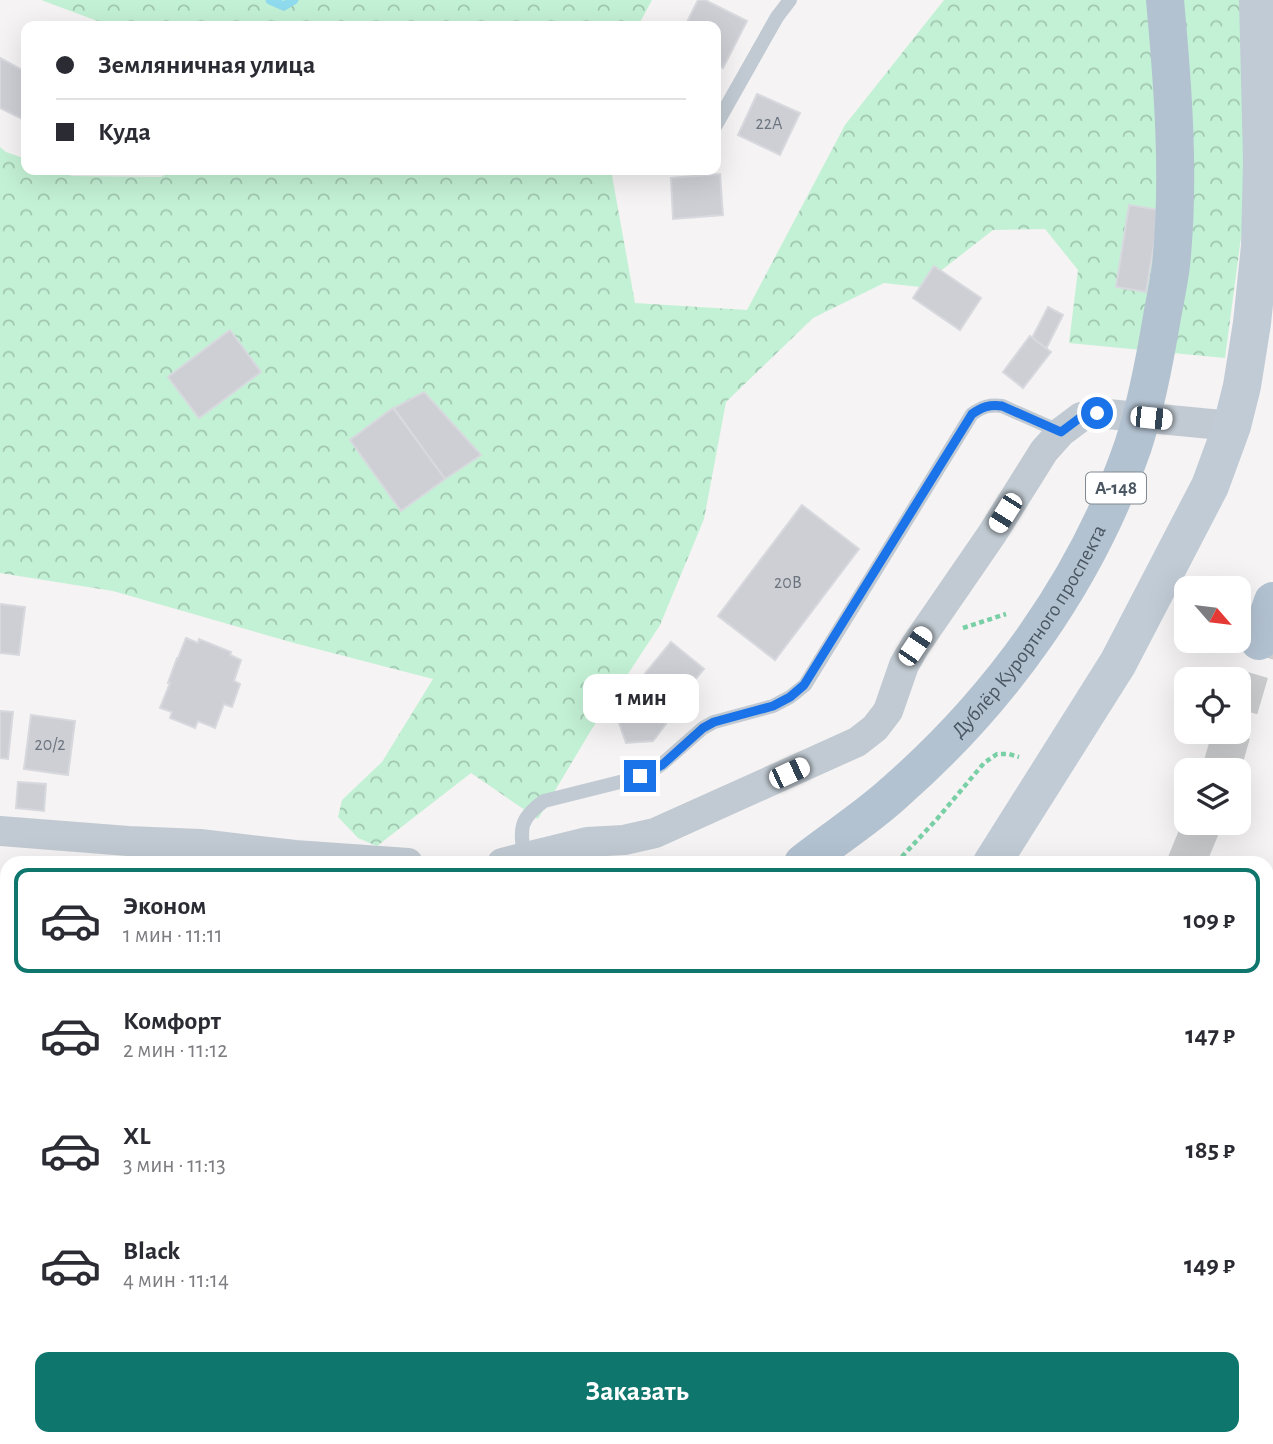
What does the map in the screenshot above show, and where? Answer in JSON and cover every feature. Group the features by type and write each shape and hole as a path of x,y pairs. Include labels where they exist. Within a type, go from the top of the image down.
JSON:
{"main road":[{"name":"Дублёр Курортного проспекта","path":"812,856 894,793 959,731 1016,664 1074,576 1104,518 1133,445 1155,360 1171,265 1175,178 1165,0"},
{"path":"996,856 1118,663 1210,485 1232,426 1242,386 1252,323 1260,246 1262,161 1258,0"},
{"path":"1259,641 1273,601"}],"street":[{"path":"529,856 587,842 624,840 655,834 857,742 875,728 888,710 904,665 915,646 992,534 1044,451 1061,432 1081,417 1097,413 1232,426"},
{"path":"0,831 200,844 309,856"}],"lane":[{"path":"721,116 777,17 790,0"},
{"path":"514,856 524,821 535,807 544,801 628,780 652,771 703,728 714,722 773,706 804,685 972,414 992,404 1002,406 1061,432"}],"path":[{"path":"962,628 1006,614"},
{"path":"904,856 984,763 997,754 1021,757"}],"green space":[{"path":"41,0 652,0 641,21 98,21"},
{"path":"944,0 1251,0 1264,64 1225,358 1069,343 1078,270 1045,229 993,230 920,287 884,283 813,318 726,402 704,519 660,625 590,732 538,819 471,773 377,846 358,838 338,817 342,800 382,762 433,679 294,643 113,591 0,573 0,147 21,157 21,175 612,175 635,303 747,310 845,125"}],"building":[{"path":"698,0 705,0 747,21 723,68 721,21 688,21"},
{"path":"0,58 21,69 21,118 0,108"},
{"path":"757,94 800,113 780,155 738,135"},
{"path":"720,175 723,215 673,219 671,178"},
{"path":"1129,205 1160,210 1146,292 1116,287"},
{"path":"934,266 981,298 960,330 913,298"},
{"path":"1048,307 1063,315 1046,349 1032,338"},
{"path":"230,330 261,372 199,418 168,377"},
{"path":"1030,336 1051,352 1023,388 1003,372"},
{"path":"424,392 481,455 445,479 394,408"},
{"path":"393,408 445,479 401,511 350,440"},
{"path":"802,505 859,549 775,660 718,616"},
{"path":"0,604 25,607 19,655 0,653"},
{"path":"186,638 198,643 199,639 231,652 230,655 241,660 234,681 240,684 232,707 224,704 215,728 198,721 195,728 170,718 172,712 160,708"},
{"path":"671,642 704,669 662,720 629,693"},
{"path":"629,694 666,724 653,741 626,743 615,711"},
{"path":"0,711 13,712 8,759 0,758"},
{"path":"31,715 75,721 68,775 24,769"},
{"path":"18,782 46,784 44,811 16,808"}],"waterway":[{"path":"270,0 284,6 294,0"}],"tunnel":[{"path":"1251,668 1259,641"},
{"path":"1224,758 1229,744"},
{"path":"1189,856 1198,835"}],"route":[{"path":"640,776 662,765 703,728 714,722 773,706 804,685 972,414 992,404 1002,406 1061,432 1081,417 1097,413"}]}
